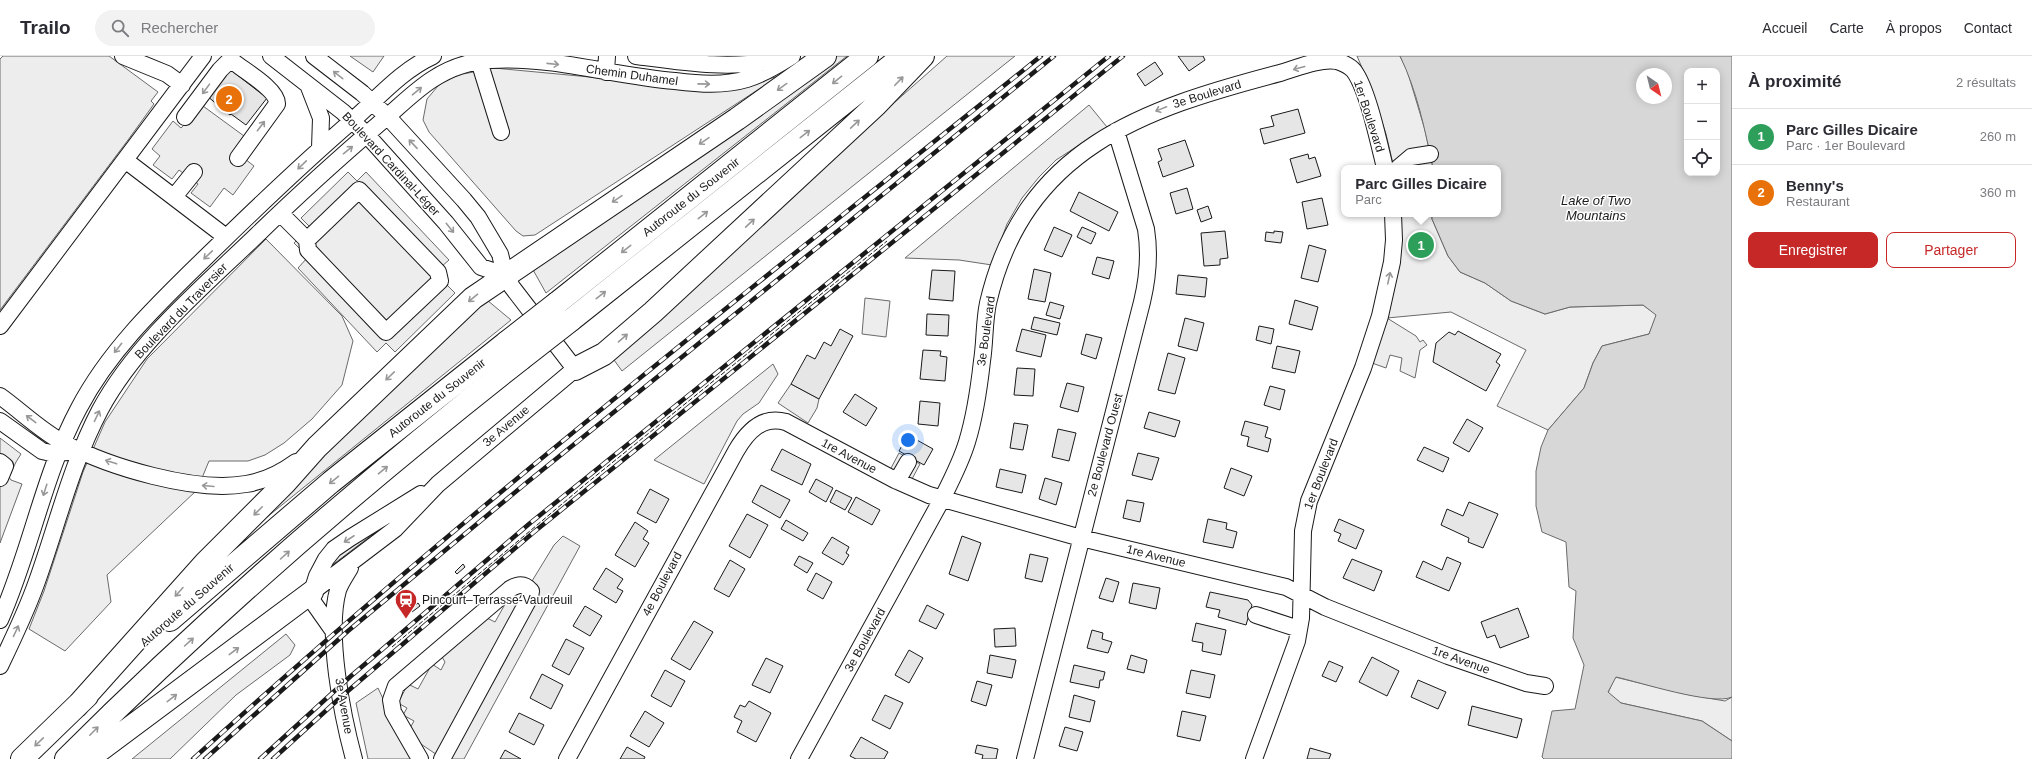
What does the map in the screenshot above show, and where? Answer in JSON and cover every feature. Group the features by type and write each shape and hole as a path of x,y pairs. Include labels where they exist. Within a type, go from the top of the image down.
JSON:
{"highway":[{"path":"78,706 205,563 285,483 317,447 465,306 505,275 737,119 825,56"},
{"name":"Autoroute du Souvenir","path":"66,759 184,647 312,531 392,463 514,351 557,303 867,56"},
{"name":"Autoroute du Souvenir","path":"22,759 189,604 300,508 514,351 570,320 904,56"},
{"path":"575,369 604,354 653,312 876,105 923,56"},
{"path":"88,759 312,592"}],"street":[{"path":"123,56 167,74 182,85"},
{"path":"0,326 204,56"},
{"name":"Boulevard Cardinal-Léger","path":"271,56 352,120 366,134 446,223 481,267 505,275"},
{"path":"314,56 388,116 478,217 500,254 505,275 575,369"},
{"path":"372,102 415,66 433,56"},
{"name":"Chemin Duhamel","path":"636,56 723,65 757,63 792,56"},
{"name":"Chemin Duhamel","path":"388,116 434,78 456,68 479,61 515,60 606,64 688,83 723,83 747,79 758,75 792,56"},
{"path":"479,61 501,132"},
{"name":"3e Boulevard","path":"799,759 942,499 962,456 976,407 988,303 1012,237 1029,208 1050,180 1075,158 1116,131 1162,108 1277,73 1326,62 1336,61 1349,67"},
{"path":"185,117 220,70 228,62 235,63 271,90 276,96 277,104 238,158"},
{"name":"1er Boulevard","path":"1349,67 1360,83 1377,134 1384,165"},
{"path":"307,84 319,112 321,124 320,148"},
{"name":"Boulevard du Traversier","path":"0,620 26,552 60,448 87,393 121,345 157,305 226,237 320,148 372,102"},
{"name":"Boulevard du Traversier","path":"0,666 36,587 81,451 101,409 133,361 189,301 324,170 388,116"},
{"name":"2e Boulevard Ouest","path":"1024,759 1149,271 1149,245 1146,229 1116,131"},
{"path":"1402,165 1411,158 1430,154"},
{"path":"125,160 226,237"},
{"path":"174,197 194,172"},
{"path":"280,213 307,240 308,250 386,332 440,281 438,272 359,190 307,240"},
{"name":"1er Boulevard","path":"1254,759 1290,663 1299,629 1303,531 1309,501 1363,368 1380,316 1392,262 1394,240 1393,217"},
{"name":"3e Avenue","path":"312,592 395,529 438,484 575,369"},
{"path":"0,396 60,448"},
{"name":"1re Avenue","path":"769,420 777,419 786,422 917,491 1081,538 1286,587 1325,607 1448,656 1526,683 1545,686"},
{"name":"4e Boulevard","path":"567,759 736,451 749,432 756,426 769,420"},
{"path":"0,421 35,447 47,452 60,448 81,451 156,476 218,486 247,484 270,477 290,467 317,447"},
{"path":"0,462 5,466 0,478"},
{"path":"897,481 908,462"},
{"name":"3e Avenue","path":"332,629 313,602 312,592 320,568 334,550 438,484"},
{"name":"3e Avenue","path":"354,759 340,686 332,629 339,588 355,560"},
{"path":"420,759 393,712 391,700 396,686 510,589 520,584 524,585 531,591 530,597 442,759"},
{"path":"1256,615 1299,629"}],"shaded area":[{"path":"3,56 109,56 158,92 151,101 154,104 128,140 0,310 0,59"},
{"path":"350,56 384,56 373,72"},
{"path":"833,56 847,56 546,293 532,268"},
{"path":"947,56 1015,56 622,371 614,360 834,156"},
{"path":"1357,56 1400,56 1407,70 1425,130 1432,165 1393,165 1386,134 1372,91"},
{"path":"494,68 728,90 779,76 535,235 523,236 516,231 429,132 423,120 427,99 438,86 447,79 463,74"},
{"path":"1089,105 1107,127 1056,160 1039,177 1022,198 1007,224 992,265 959,260 905,258"},
{"path":"203,106 244,136 245,159 254,166 233,195 224,188 210,207 191,193 198,184 179,170 172,179 153,165 160,156 152,149 173,121 181,128"},
{"path":"348,172 357,181 366,172 449,260 441,267 446,284 455,293 395,352 386,343 377,352 298,268 308,257 294,243 310,227 301,218"},
{"path":"1399,217 1432,217 1448,256 1460,272 1485,283 1511,301 1545,314 1570,307 1643,305 1657,315 1649,334 1602,346 1593,363 1584,388 1548,430 1497,406 1526,350 1451,312 1387,318 1416,336 1420,342 1423,340 1427,345 1420,350 1415,378 1400,371 1402,358 1390,355 1386,368 1372,363"},
{"path":"266,239 342,316 353,341 342,385 312,419 284,443 265,455 248,461 209,461 197,490 107,575 111,602 65,651 29,629 44,591 83,472 105,422 147,359"},
{"path":"865,298 890,301 886,337 862,334"},
{"path":"487,300 511,320 246,534 319,458"},
{"path":"773,364 778,374 759,403 743,414 737,421 704,484 654,460"},
{"path":"791,384 819,399 817,408 808,423 778,403"},
{"path":"0,438 21,454 9,477 11,480 22,484 0,543"},
{"path":"899,453 920,464 911,481 890,470"},
{"path":"385,525 327,569 338,553"},
{"path":"563,536 580,546 464,759 443,759 418,742 410,728 414,721 403,715 407,708 398,703 408,684 418,689 432,664 441,670 445,662 442,657 485,617 495,622 508,599 518,604 554,545"},
{"path":"286,634 295,645 290,655 236,695 170,759 132,759"},
{"path":"1615,677 1685,694 1725,701 1732,697 1732,741 1702,721 1621,703 1608,693"},
{"path":"378,688 411,759 368,759 356,703"}],"water":[{"name":"Lake of Two Mountains","path":"1400,56 1732,56 1732,697 1723,699 1693,696 1616,677 1608,692 1621,703 1702,721 1732,741 1732,759 1544,759 1542,757 1552,711 1575,709 1584,665 1573,638 1576,591 1569,587 1566,542 1542,532 1536,506 1536,471 1541,447 1548,430 1584,388 1593,363 1602,346 1649,334 1656,315 1643,305 1570,307 1545,314 1511,301 1485,283 1460,272 1448,256 1432,217 1501,217 1501,165 1432,165 1420,111"}],"building":[{"path":"1178,56 1203,56 1205,60 1189,71"},
{"path":"1155,62 1163,74 1145,86 1137,74"},
{"path":"228,68 267,98 246,125 231,114 230,115 207,96"},
{"path":"1298,109 1305,133 1264,144 1260,129 1274,126 1271,116"},
{"path":"1185,140 1194,166 1163,177 1158,162 1162,160 1158,149"},
{"path":"1308,154 1309,159 1315,157 1321,176 1297,183 1290,159"},
{"path":"1187,188 1193,209 1176,214 1170,193"},
{"path":"1079,192 1118,212 1109,231 1070,211"},
{"path":"1322,198 1328,225 1307,229 1302,202"},
{"path":"1208,206 1212,218 1201,222 1197,210"},
{"path":"1054,227 1072,235 1062,257 1044,250"},
{"path":"1082,227 1096,233 1091,244 1077,237"},
{"path":"1225,231 1228,258 1220,259 1220,265 1204,266 1201,233"},
{"path":"1274,231 1283,232 1281,243 1265,241 1266,232 1274,233"},
{"path":"1309,245 1326,250 1318,282 1301,278"},
{"path":"1097,257 1114,261 1109,279 1092,274"},
{"path":"1034,269 1051,273 1045,302 1028,299"},
{"path":"932,270 955,271 953,301 929,299"},
{"path":"1178,275 1207,278 1205,297 1176,294"},
{"path":"1295,300 1318,307 1312,330 1289,324"},
{"path":"1050,302 1064,306 1060,319 1046,315"},
{"path":"927,314 949,315 948,336 926,335"},
{"path":"1034,317 1060,323 1057,335 1031,329"},
{"path":"1185,318 1204,323 1197,351 1178,346"},
{"path":"1259,326 1274,329 1271,344 1256,340"},
{"path":"840,329 853,336 819,399 791,384 807,355 815,359 824,342 831,346"},
{"path":"1022,329 1046,335 1041,357 1016,351"},
{"path":"1458,331 1501,354 1496,362 1500,365 1486,391 1433,362 1436,343 1449,332 1455,335"},
{"path":"1086,334 1102,338 1096,359 1081,354"},
{"path":"1277,346 1300,351 1295,373 1272,368"},
{"path":"923,350 941,351 940,356 947,357 945,381 920,379"},
{"path":"1168,353 1185,358 1175,394 1158,390"},
{"path":"1017,368 1035,369 1033,396 1014,395"},
{"path":"1067,383 1084,387 1078,412 1060,407"},
{"path":"1270,386 1285,390 1280,410 1264,405"},
{"path":"855,394 877,408 866,426 843,412"},
{"path":"920,401 940,403 938,426 918,424"},
{"path":"1149,412 1180,421 1175,437 1144,428"},
{"path":"1467,419 1483,428 1469,452 1453,443"},
{"path":"1245,421 1268,427 1265,437 1271,439 1268,452 1247,446 1249,437 1241,435"},
{"path":"1014,423 1028,425 1023,450 1010,448"},
{"path":"1058,429 1076,433 1069,461 1052,457"},
{"path":"908,435 933,449 924,465 899,451"},
{"path":"1424,447 1449,458 1443,472 1417,460"},
{"path":"782,449 811,464 802,485 771,470"},
{"path":"1138,453 1159,458 1152,480 1132,475"},
{"path":"1231,468 1252,476 1244,496 1224,488"},
{"path":"1000,469 1026,475 1022,493 996,487"},
{"path":"1045,478 1062,483 1056,505 1039,499"},
{"path":"816,479 833,488 826,502 809,492"},
{"path":"761,485 790,500 780,518 752,502"},
{"path":"650,489 669,499 656,523 637,513"},
{"path":"836,490 852,498 845,510 830,502"},
{"path":"856,497 880,510 872,525 848,512"},
{"path":"1127,500 1144,503 1140,522 1123,518"},
{"path":"1469,502 1498,514 1483,548 1468,542 1469,538 1441,525 1447,509 1463,516"},
{"path":"747,514 768,525 750,558 729,546"},
{"path":"1208,519 1227,523 1226,529 1237,532 1233,548 1203,542"},
{"path":"1339,519 1364,530 1356,549 1338,541 1341,534 1334,531"},
{"path":"786,520 808,533 803,541 781,529"},
{"path":"635,522 648,531 643,539 649,543 635,567 615,555"},
{"path":"962,536 981,543 968,581 949,574"},
{"path":"832,537 849,547 846,553 849,555 843,565 822,553"},
{"path":"1030,554 1048,558 1042,582 1025,578"},
{"path":"799,556 813,563 807,573 794,565"},
{"path":"1447,557 1461,563 1449,591 1416,577 1423,561 1442,570"},
{"path":"1352,559 1382,571 1374,591 1343,578"},
{"path":"730,560 745,569 729,597 714,589"},
{"path":"463,564 465,567 457,574 455,572"},
{"path":"606,568 623,579 617,588 623,591 616,603 593,589"},
{"path":"816,573 832,582 823,599 807,590"},
{"path":"1106,578 1119,582 1113,602 1099,598"},
{"path":"1133,583 1160,588 1156,609 1129,603"},
{"path":"1210,592 1248,600 1252,605 1246,625 1218,617 1220,610 1206,607"},
{"path":"418,603 420,606 412,612 409,609"},
{"path":"927,605 944,614 936,629 919,621"},
{"path":"585,606 602,616 590,636 573,626"},
{"path":"1518,608 1529,637 1500,648 1495,635 1487,638 1481,622"},
{"path":"694,621 713,632 690,670 671,659"},
{"path":"1196,623 1226,630 1221,655 1202,651 1203,643 1192,641"},
{"path":"1015,628 1016,646 995,647 994,629"},
{"path":"1092,630 1103,633 1102,639 1112,642 1108,653 1087,648"},
{"path":"566,639 584,648 569,675 552,666"},
{"path":"909,650 923,658 909,683 895,675"},
{"path":"990,655 1016,660 1012,678 987,673"},
{"path":"1131,655 1147,660 1144,673 1127,669"},
{"path":"1372,657 1399,671 1387,696 1359,682"},
{"path":"766,658 783,666 770,693 752,685"},
{"path":"1329,661 1343,667 1336,682 1322,676"},
{"path":"1074,665 1105,672 1103,680 1100,680 1099,688 1070,682"},
{"path":"665,670 685,681 671,707 651,696"},
{"path":"1191,670 1215,675 1210,698 1186,693"},
{"path":"542,674 563,685 551,709 530,698"},
{"path":"1418,680 1446,692 1438,709 1411,697"},
{"path":"977,681 992,685 986,706 971,701"},
{"path":"885,695 903,703 890,729 872,720"},
{"path":"1074,695 1095,701 1090,722 1069,717"},
{"path":"749,701 771,713 756,742 737,732 742,721 734,717 740,705 745,707"},
{"path":"1472,706 1522,719 1517,738 1468,725"},
{"path":"645,711 664,723 649,747 630,736"},
{"path":"1182,711 1206,716 1200,741 1177,736"},
{"path":"519,713 544,725 534,745 509,732"},
{"path":"1065,727 1083,732 1077,751 1059,746"},
{"path":"861,737 888,752 884,759 856,759 850,756"},
{"path":"977,745 998,749 996,759 982,759 983,755 975,753"},
{"path":"627,747 645,757 644,759 620,759"},
{"path":"1310,748 1331,754 1329,759 1307,759"},
{"path":"505,750 521,759 500,759"}],"railway":[{"path":"193,759 400,577 611,401 1041,56"},
{"path":"205,759 348,631 525,484 1054,56"},
{"path":"260,759 351,676 529,524 1109,56"},
{"path":"273,759 342,696 534,532 1123,56"}],"fence":[{"path":"392,647 587,483 887,241"}],"place":[{"name":"Benny's","path":"229,99"},
{"name":"Parc Gilles Dicaire","path":"1421,245"},
{"name":"Pincourt–Terrasse-Vaudreuil","path":"406,620"}]}
